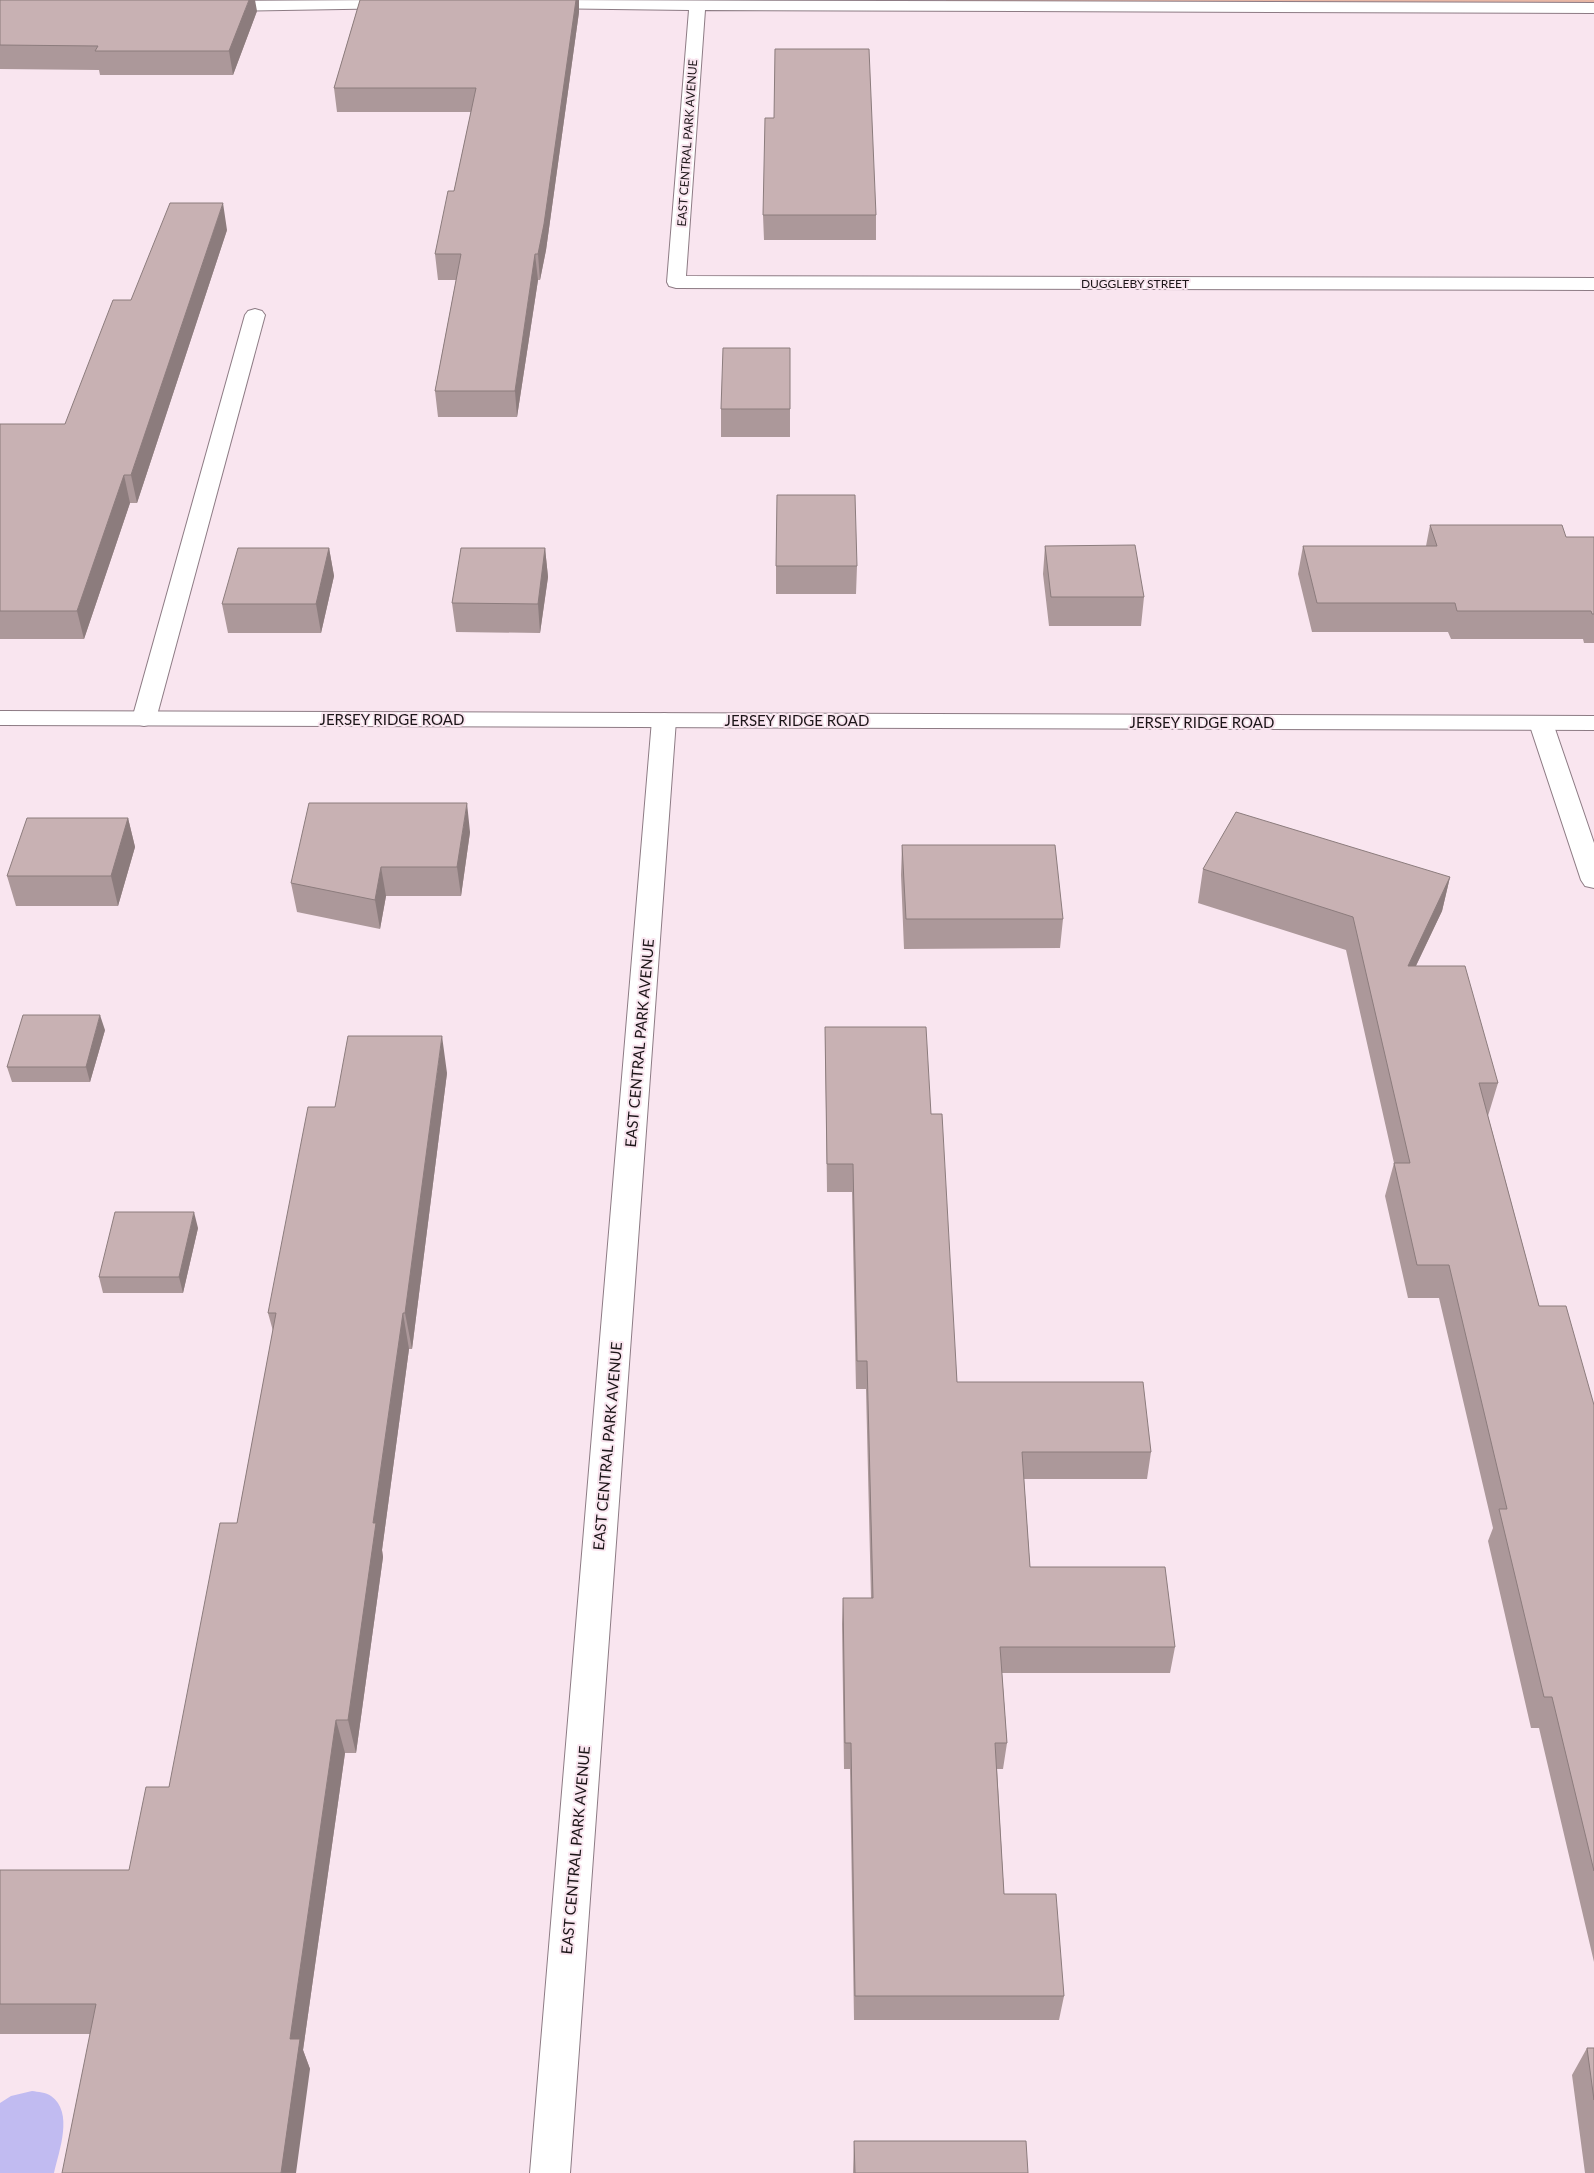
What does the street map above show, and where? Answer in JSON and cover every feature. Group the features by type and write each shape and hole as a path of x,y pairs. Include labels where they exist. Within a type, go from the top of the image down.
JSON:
{"street":[{"path":"526,5 659,2 697,5 1594,8"},
{"name":"EAST CENTRAL PARK AVENUE","path":"676,282 697,5"},
{"path":"202,6 408,6"},
{"name":"DUGGLEBY STREET","path":"676,282 1594,284"},
{"path":"144,718 255,315"},
{"name":"JERSEY RIDGE ROAD","path":"0,718 1594,723"},
{"name":"EAST CENTRAL PARK AVENUE","path":"550,2173 664,720"},
{"path":"1541,723 1594,880"}],"shaded area":[{"path":"1594,0 1594,3 946,1"},
{"path":"32,2091 51,2096 58,2103 62,2112 63,2132 54,2173 0,2173 0,2103 11,2096"}],"building":[{"path":"0,0 249,0 229,51 95,51 98,46 0,45"},
{"path":"360,0 576,0 544,224 538,254 535,254 515,391 435,391 461,254 435,254 448,191 454,191 476,88 334,88"},
{"path":"775,49 869,49 876,215 763,215 765,118 774,118"},
{"path":"170,203 223,203 131,475 124,475 77,611 0,611 0,424 65,424 113,300 131,300"},
{"path":"723,348 790,348 790,409 721,409"},
{"path":"777,495 855,495 857,566 776,566"},
{"path":"1430,525 1562,525 1566,537 1594,537 1594,614 1591,611 1457,611 1455,603 1317,603 1303,546 1437,546"},
{"path":"1135,545 1144,597 1051,597 1045,546"},
{"path":"238,548 329,548 316,604 222,604"},
{"path":"461,548 545,548 538,604 452,603"},
{"path":"309,803 467,803 457,867 381,867 375,900 291,883"},
{"path":"1236,812 1450,877 1408,966 1465,966 1498,1083 1479,1083 1539,1306 1566,1306 1594,1405 1594,1871 1552,1697 1544,1697 1499,1509 1507,1509 1449,1265 1417,1265 1394,1163 1410,1163 1353,917 1203,869"},
{"path":"27,818 128,818 111,876 7,876"},
{"path":"902,845 1055,845 1063,919 906,919"},
{"path":"23,1015 100,1015 86,1067 7,1067"},
{"path":"825,1027 926,1027 931,1114 942,1114 957,1382 1143,1382 1151,1452 1022,1452 1030,1567 1165,1567 1175,1647 1000,1647 1007,1743 995,1743 1004,1894 1056,1894 1064,1996 855,1996 851,1743 845,1743 843,1598 873,1598 867,1361 857,1361 853,1164 827,1164"},
{"path":"348,1036 442,1036 405,1313 403,1313 373,1523 376,1523 348,1720 336,1720 290,2039 300,2039 281,2173 62,2173 96,2004 0,2004 0,1870 129,1870 146,1787 169,1787 220,1523 237,1523 276,1313 268,1313 308,1107 335,1107"},
{"path":"115,1212 194,1212 179,1277 99,1277"},
{"path":"1587,2048 1594,2048 1594,2100"},
{"path":"854,2141 1026,2141 1028,2173 855,2173"}]}
